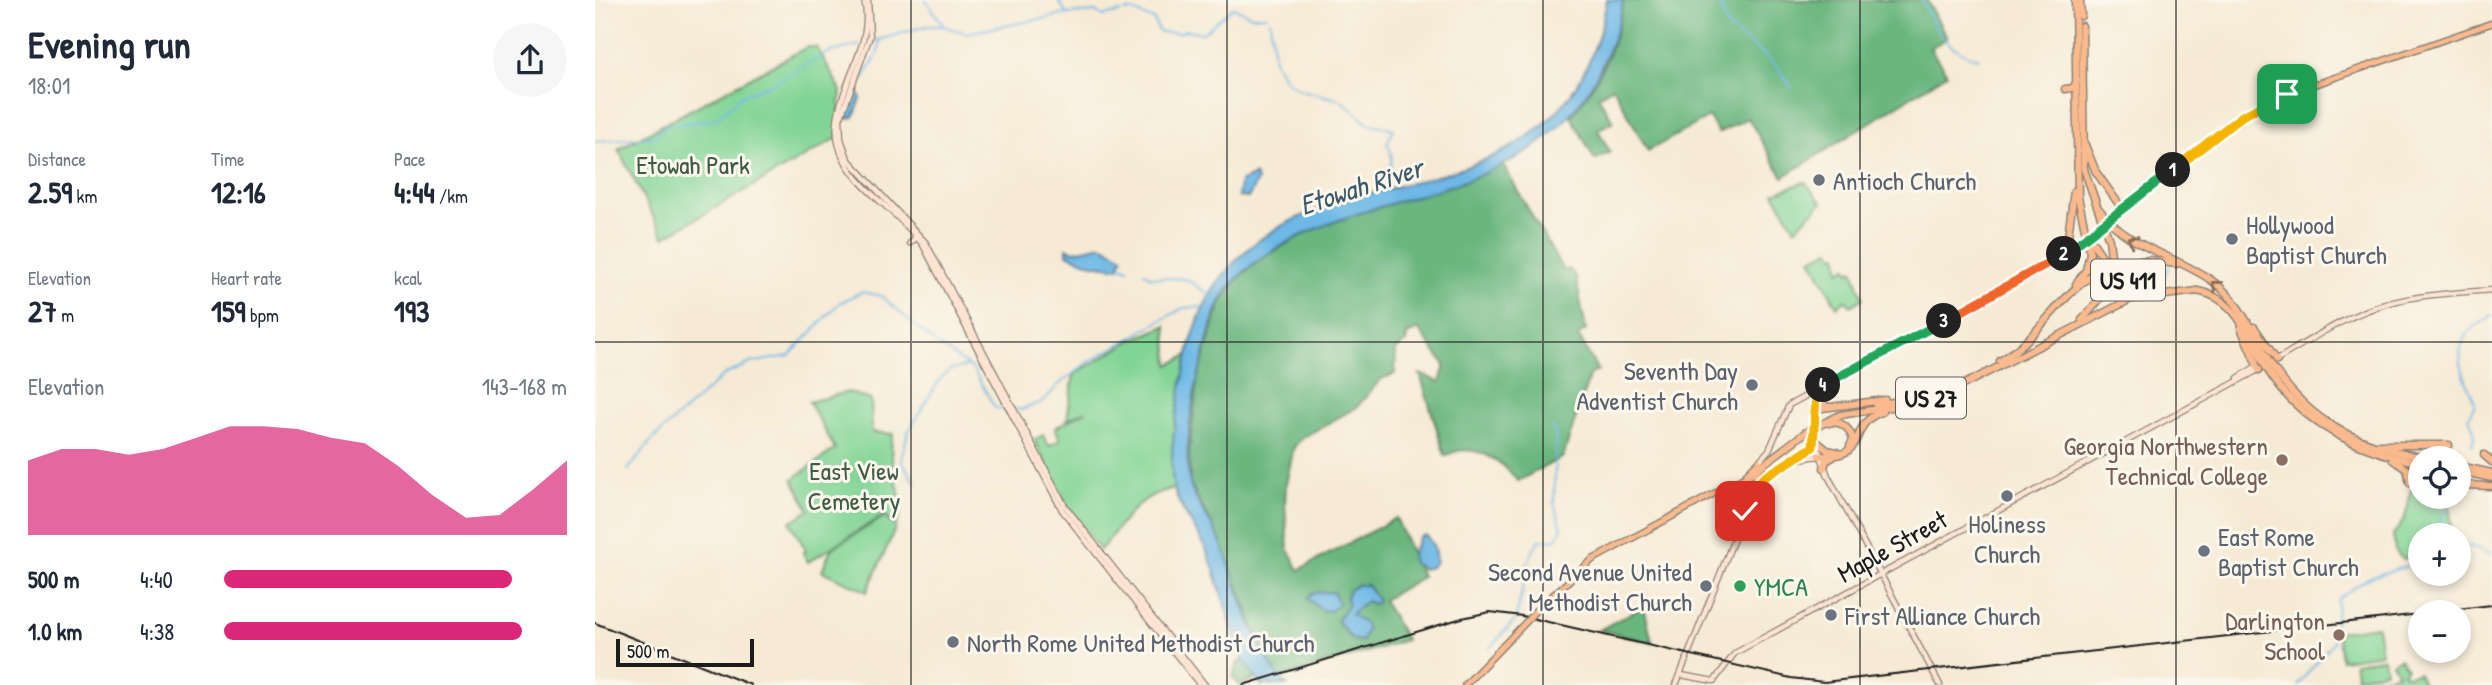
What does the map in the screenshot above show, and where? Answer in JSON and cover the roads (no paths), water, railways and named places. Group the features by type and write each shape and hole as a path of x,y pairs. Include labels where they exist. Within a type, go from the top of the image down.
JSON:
{"highway":[{"name":"US 411","path":"2078,0 2083,164 2093,198 2106,218 2128,238 2184,266"},
{"name":"US 411","path":"2080,37 2077,175 2084,224 2102,256 2131,282 2153,290 2198,291"},
{"path":"2065,89 2073,88 2078,79"},
{"path":"2083,127 2087,151 2097,172 2123,209"},
{"path":"2087,181 2088,170 2097,172"},
{"path":"2061,256 2070,246 2077,175"},
{"path":"2063,332 2095,306 2108,279 2111,256 2093,198"},
{"path":"2056,310 2087,265 2089,247 2084,224"},
{"name":"US 27","path":"1745,475 1821,420 1843,411 1901,401 1950,388 2013,354 2035,334 2076,287 2101,270 2119,263 2150,260 2184,266 2218,285 2237,311 2282,386 2315,422 2339,438 2378,454 2408,460"},
{"name":"US 27","path":"1745,475 1815,422 1840,415 1910,404 1962,386 2131,299 2198,291 2212,294 2237,311"},
{"path":"2237,311 2267,363"},
{"name":"US 27","path":"2289,395 2342,433 2368,444 2408,454"},
{"path":"1815,403 1826,406 1872,400 1901,401"},
{"path":"1815,403 1826,406"},
{"path":"1823,466 1833,456 1852,449 1862,427 1878,413 1910,404"},
{"path":"1815,422 1837,422 1850,432 1852,443 1846,450 1834,453 1827,450 1815,437"},
{"path":"2368,444 2449,445"},
{"path":"1819,454 1827,450"},
{"path":"1819,454 1833,456"},
{"path":"2378,454 2404,465 2408,470"},
{"path":"2484,456 2492,462"},
{"path":"2471,469 2492,472"},
{"path":"2471,472 2492,478"},
{"path":"2471,485 2492,486"}],"main road":[{"path":"866,0 866,45 843,106 840,129 842,144 851,164 926,238 1055,498 1076,530 1202,685"},
{"path":"2070,246 2080,243 2242,116 2270,100 2492,23"},
{"path":"866,45 838,110 839,146 854,174 914,233 946,281 1065,506 1202,685"},
{"path":"875,189 884,188 885,198"},
{"path":"911,243 915,240 914,233"},
{"path":"1745,475 1769,450 1787,407 1817,388 2061,256"},
{"name":"Maple Street","path":"1681,675 1714,681 1735,653 2099,457 2267,363 2388,303 2420,296 2492,290"},
{"path":"1817,388 1815,437 1823,466 1940,685"},
{"path":"1807,394 1815,403"},
{"path":"1809,455 1815,437"},
{"path":"1753,491 1763,478 1791,460 1819,454"},
{"path":"1809,455 1823,466"},
{"path":"1678,685 1758,475 1745,475"},
{"name":"US 27","path":"1465,685 1534,612 1592,560 1745,475"}],"water":[{"path":"1607,0 1623,0 1619,21 1606,55 1581,101 1549,135 1512,160 1471,179 1336,221 1292,240 1247,269 1221,300 1211,326 1195,390 1188,442 1189,474 1191,487 1219,538 1257,637 1276,673 1287,685 1261,685 1243,658 1211,562 1180,504 1172,475 1176,415 1184,372 1204,306 1251,246 1305,215 1487,159 1539,128 1581,77"},
{"path":"856,90 861,98 854,117 847,119 844,114 850,92"},
{"path":"1255,175 1257,181 1248,198 1238,197 1240,182"},
{"path":"1102,245 1123,257 1119,268 1092,264 1067,254 1067,248 1075,251"},
{"path":"1426,535 1434,547 1436,562 1423,569 1414,564 1411,556 1419,537"},
{"path":"1358,585 1367,585 1378,601 1374,604 1366,601 1351,614 1364,623 1367,629 1362,641 1352,639 1337,620 1348,605 1346,598 1349,590"},
{"path":"1333,592 1339,603 1331,611 1322,610 1308,599 1312,593"}],"waterway":[{"path":"926,0 943,25"},
{"path":"1058,0 1066,13"},
{"path":"1715,0 1721,6 1726,25 1771,61 1791,87"},
{"path":"1922,0 1943,37 1958,50 1979,58"},
{"path":"1125,11 1133,11 1154,20 1159,32 1179,33 1186,30 1203,33 1233,7 1252,16 1267,16"},
{"path":"869,43 926,26 943,26 966,33 1067,14 1095,12 1103,16 1121,12"},
{"name":"Etowah River","path":"1270,20 1274,60 1286,81 1301,90 1341,100 1367,123 1394,129 1387,143 1391,156 1390,168 1378,191"},
{"path":"857,90 878,53 880,40"},
{"path":"595,141 654,137 666,126 716,119 742,95 772,84 827,53 860,45"},
{"path":"2491,262 2492,275"},
{"path":"1121,266 1129,269"},
{"path":"2160,287 2169,266"},
{"path":"1144,272 1151,277 1186,279 1209,294"},
{"path":"628,470 654,438 724,375 750,363 789,356 839,303 862,292 881,296 939,346 973,369 995,408 1007,410"},
{"path":"1016,409 1021,410 1044,401 1057,386 1090,361 1183,308 1203,307"},
{"path":"2472,445 2475,433 2469,418 2475,403 2463,373 2460,354 2466,336 2492,315"},
{"path":"916,484 901,460 908,432 940,379 950,370 967,366"},
{"path":"1546,540 1557,539 1562,528 1554,503 1556,434 1551,426"},
{"path":"2438,523 2447,509"},
{"path":"1529,559 1539,540 1543,540"},
{"path":"2471,546 2492,554"},
{"path":"1490,648 1516,619 1528,563"},
{"path":"2298,685 2333,642 2338,599 2368,578 2408,566"}],"railway":[{"path":"2471,607 2492,605"},
{"path":"1243,685 1462,618 1490,612 1522,616 1791,678 1824,682 2408,615"},
{"path":"595,623 751,685"}],"place":[{"name":"Antioch Church","path":"1819,180"},
{"name":"Hollywood Baptist Church","path":"2232,239"},
{"name":"Seventh Day Adventist Church","path":"1752,385"},
{"name":"Georgia Northwestern Technical College","path":"2282,460"},
{"name":"Holiness Church","path":"2007,496"},
{"name":"East Rome Baptist Church","path":"2204,551"},
{"name":"Second Avenue United Methodist Church","path":"1706,586"},
{"name":"YMCA","path":"1740,586"},
{"name":"First Alliance Church","path":"1831,615"},
{"name":"Darlington School","path":"2339,635"},
{"name":"North Rome United Methodist Church","path":"953,642"}],"park label":[{"name":"Etowah Park","path":"693,164"},
{"name":"East View Cemetery","path":"854,485"}]}
